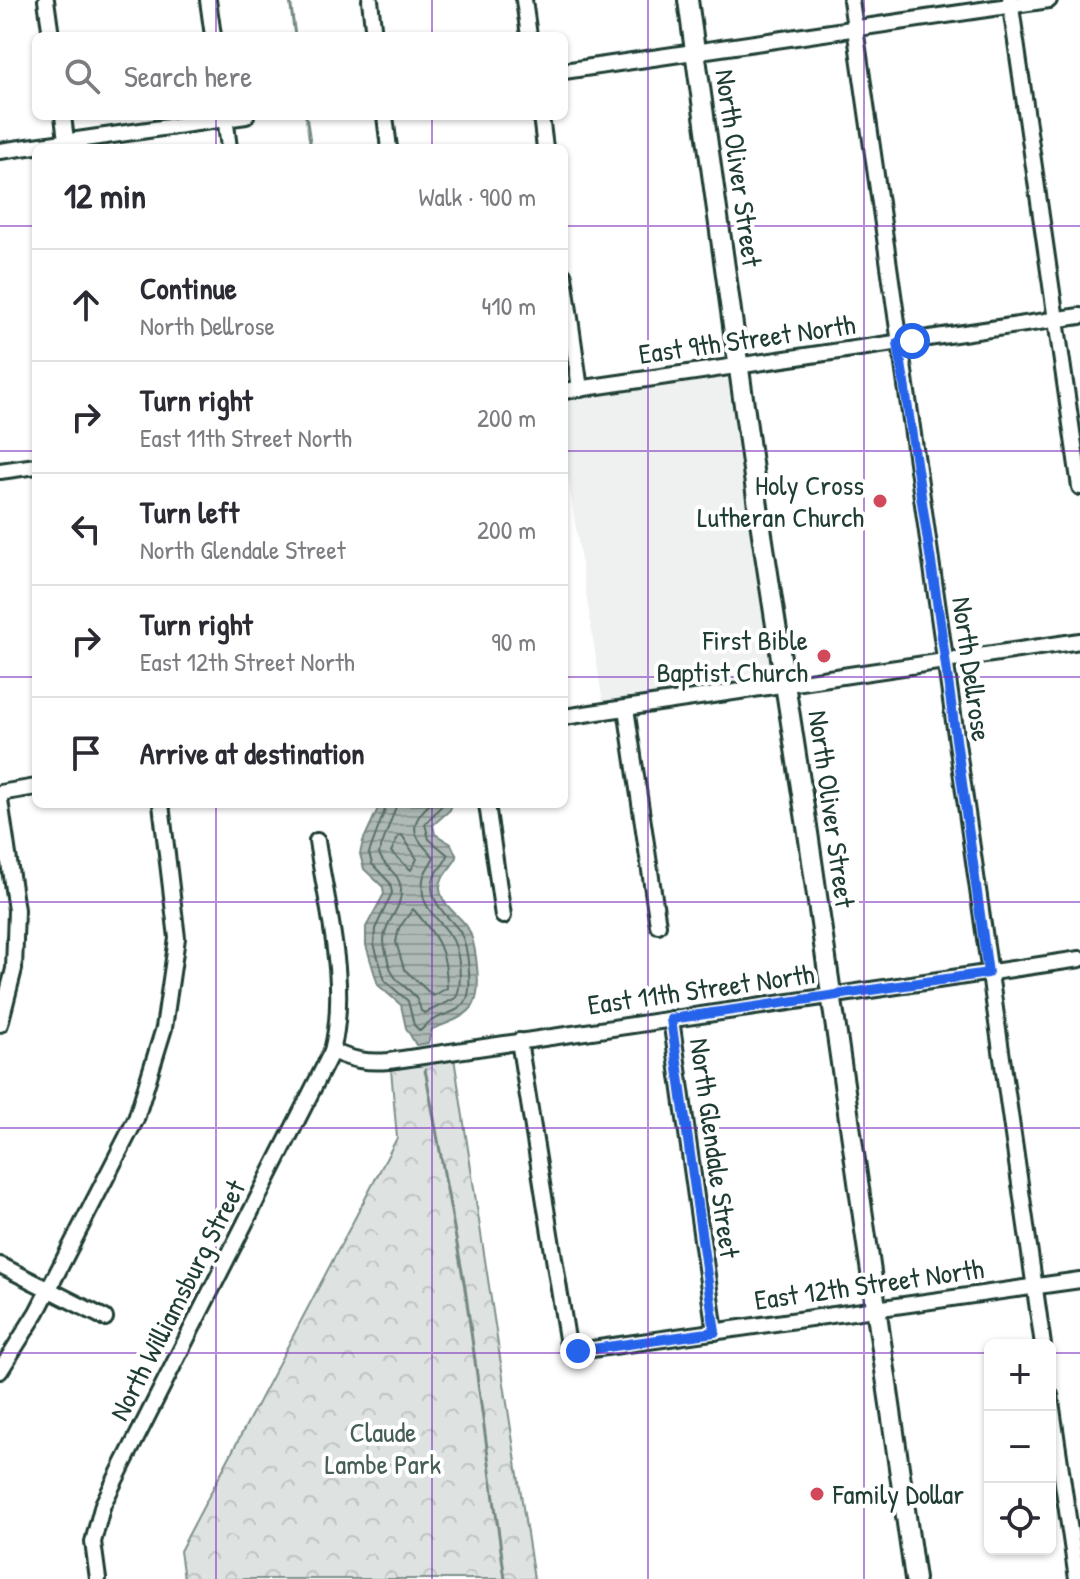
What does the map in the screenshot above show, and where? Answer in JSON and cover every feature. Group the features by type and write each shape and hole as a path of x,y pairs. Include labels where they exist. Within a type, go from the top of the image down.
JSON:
{"main road":[{"name":"North Oliver Street","path":"688,0 738,366 915,1579"},
{"path":"901,1579 910,1545"}],"street":[{"path":"46,0 50,32"},
{"path":"208,0 212,32"},
{"path":"370,0 374,32"},
{"path":"524,0 528,32"},
{"name":"North Dellrose","path":"851,0 1042,1339"},
{"path":"568,70 1011,3 1049,0"},
{"path":"1011,3 1080,487"},
{"path":"64,120 67,144"},
{"path":"73,144 213,120"},
{"path":"225,120 228,144"},
{"path":"386,120 388,144"},
{"path":"542,120 544,144"},
{"path":"0,151 32,148"},
{"path":"568,304 580,389"},
{"name":"East 9th Street North","path":"568,390 1080,316"},
{"path":"0,471 32,467"},
{"path":"568,716 1080,641"},
{"path":"626,708 658,925"},
{"path":"0,793 32,788"},
{"path":"0,800 16,910 14,969 0,1024"},
{"path":"0,1371 48,1289 136,1119 164,1028 177,938 161,808"},
{"path":"488,808 503,916"},
{"name":"North Williamsburg Street","path":"98,1579 93,1542 103,1504 332,1051 340,998 317,841"},
{"name":"East 11th Street North","path":"332,1051 354,1061 370,1063 1080,959"},
{"name":"North Glendale Street","path":"671,1019 715,1332"},
{"name":"East 12th Street North","path":"519,1041 571,1349 578,1351 1080,1280"},
{"path":"0,1265 105,1318"},
{"path":"1052,1411 1077,1579"}],"shaded area":[{"path":"722,376 730,381 772,677 769,680 603,704 568,477 568,398"}],"green space":[{"name":"Claude Lambe Park","path":"454,1058 534,1579 184,1579 180,1551 397,1138 391,1069"}],"water":[{"path":"378,808 451,808 433,825 435,834 451,844 457,857 444,876 440,889 446,904 469,931 475,951 478,987 471,1009 456,1020 432,1029 428,1043 416,1045 406,1028 401,1005 378,985 366,945 366,927 384,894 383,887 364,869 360,854"}],"waterway":[{"path":"290,0 294,32"},
{"path":"307,120 310,144"},
{"path":"425,1069 465,1288 505,1579"}],"place":[{"name":"Holy Cross Lutheran Church","path":"880,501"},
{"name":"First Bible Baptist Church","path":"824,656"},
{"name":"Family Dollar","path":"817,1494"}],"route":[{"path":"578,1351 715,1332 671,1019 988,973 898,343 912,341"}]}
